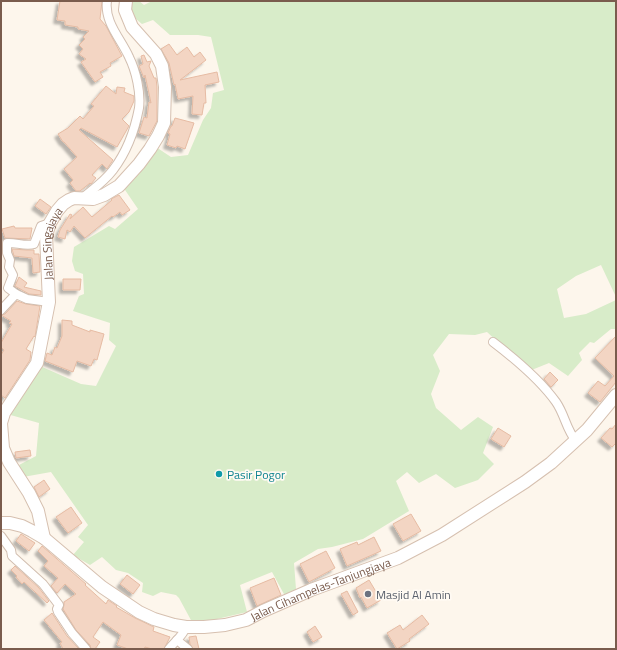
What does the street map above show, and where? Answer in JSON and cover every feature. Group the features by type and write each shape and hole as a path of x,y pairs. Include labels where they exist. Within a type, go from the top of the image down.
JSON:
{"main road":[{"name":"Jalan Singajaya","path":"44,538 38,511 9,462 3,448 2,423 4,413 37,363 49,302 46,235 50,223 63,204 74,198 93,199 119,186 146,154 164,124 165,87 162,66 156,54 132,27 124,10 126,1"},
{"name":"Jalan Cihampelas-Tanjungjaya","path":"1,523 10,523 22,526 44,538 102,587 139,612 159,620 186,627 204,627 246,620 311,590 398,558 456,527 540,472 587,430 616,395"}],"street":[{"path":"81,199 107,178 123,154 131,135 139,107 139,92 134,71 129,57 117,38 110,23 106,7 107,1"},
{"path":"49,302 27,299 8,288 13,275 9,267 10,260 7,253 6,243 31,246 34,244 41,226 50,223"},
{"path":"1,310 16,294"},
{"path":"493,342 527,371 555,401 561,410 568,430 576,440"},
{"path":"1,536 11,550 12,556 33,574 54,597 59,605 57,609 58,612 72,633 86,649"},
{"path":"169,649 182,635 186,627"},
{"path":"178,640 188,649"}],"green space":[{"path":"130,1 139,1 144,5 152,1 616,1 616,297 601,265 576,276 557,289 564,318 586,314 616,300 616,329 611,329 594,343 590,342 579,353 582,360 568,376 549,363 529,371 487,332 475,335 449,334 433,355 440,371 431,394 436,408 461,430 478,417 493,427 483,453 494,464 478,480 455,488 436,474 419,483 407,472 396,481 409,511 363,539 318,549 294,563 296,589 285,596 272,572 240,585 247,612 204,622 192,622 176,595 161,592 153,596 142,592 143,583 128,573 116,570 102,557 90,565 73,555 84,542 78,537 88,525 51,472 23,477 19,465 36,456 39,423 7,414 40,366 81,384 96,386 116,346 109,340 110,323 73,311 79,296 84,294 83,274 75,271 72,261 74,247 109,226 115,229 138,209 123,187 156,147 171,157 188,155 203,120 211,108 213,93 224,90 211,37 198,35 170,35 153,20 142,24 130,14"}],"building":[{"path":"60,1 102,1 100,19 106,26 122,56 110,63 111,66 100,72 103,77 95,82 81,62 86,59 79,54 83,49 79,45 85,39 83,37 89,31 78,29 78,27 65,25 65,21 57,20"},
{"path":"169,44 177,55 187,47 194,57 200,52 206,60 180,80 217,72 219,82 205,85 206,103 204,103 202,115 192,114 193,96 178,99 169,63 161,49"},
{"path":"144,55 147,62 151,61 149,66 154,78 156,78 157,87 157,121 149,136 139,133 144,117 147,118 149,102 151,103 145,75 144,78 139,66 143,64 141,56"},
{"path":"106,86 116,94 117,87 125,88 124,92 134,96 134,101 129,112 122,119 129,126 117,147 81,128 79,130 113,160 107,169 102,164 92,175 96,178 91,184 90,183 80,191 76,191 70,183 73,180 64,169 77,157 63,142 58,134 68,128 80,116 83,119 94,106 91,104"},
{"path":"175,118 194,123 185,149 167,145 170,134 168,133"},
{"path":"119,195 130,210 122,215 120,212 113,217 112,216 85,238 74,226 70,232 67,230 65,239 58,237 60,230 70,214 72,215 70,219 83,207 92,217 112,200 111,199"},
{"path":"40,199 51,207 46,214 35,206"},
{"path":"14,226 15,228 32,228 30,239 5,238 2,229"},
{"path":"12,249 34,250 34,254 39,254 40,272 33,273 32,258 14,256"},
{"path":"19,277 27,283 24,287 41,291 41,295 29,294 15,286"},
{"path":"63,279 81,279 80,290 63,290"},
{"path":"17,301 40,306 35,337 34,336 26,349 31,352 30,360 5,398 1,395 1,355 4,350 1,347 1,343 12,324 9,323 11,321 1,315 5,314"},
{"path":"62,320 72,321 72,325 90,332 90,330 104,334 97,360 94,359 91,366 77,361 73,372 45,361 47,353 52,355 62,336"},
{"path":"616,336 616,382 600,402 588,393 598,381 605,386 614,376 595,358"},
{"path":"550,372 558,380 551,387 544,379"},
{"path":"616,424 616,443 612,447 601,438"},
{"path":"498,428 511,436 504,447 491,439"},
{"path":"30,450 31,456 16,458 15,452"},
{"path":"44,480 50,489 39,497 34,487"},
{"path":"71,507 82,523 68,533 56,517"},
{"path":"411,514 421,531 403,541 393,524"},
{"path":"21,534 35,543 29,551 16,541"},
{"path":"374,537 381,551 347,566 340,549 357,542 358,545"},
{"path":"42,546 86,584 85,585 106,604 108,600 117,606 116,607 154,627 153,631 170,637 164,649 152,649 145,647 144,649 128,649 117,645 121,635 103,622 93,637 100,642 95,649 91,649 90,645 76,630 63,609 64,602 76,594 65,584 57,593 51,586 58,578 44,566 48,561 38,551"},
{"path":"326,551 335,568 309,582 300,564"},
{"path":"15,566 39,588 49,601 47,603 24,582 22,584 11,570"},
{"path":"127,575 140,585 133,594 120,584"},
{"path":"274,578 281,595 257,606 250,588"},
{"name":"Masjid Al Amin","path":"369,580 381,600 367,608 361,597 360,598 356,588"},
{"path":"347,591 358,612 353,615 341,594"},
{"path":"52,613 67,636 79,649 63,649 60,643 62,642 44,620"},
{"path":"422,615 429,624 409,639 410,641 397,649 387,633 400,625 403,630"},
{"path":"315,626 322,637 313,642 307,632"},
{"path":"196,636 199,649 193,649 190,644 189,637"}],"place":[{"name":"Pasir Pogor","path":"219,474"},
{"name":"Masjid Al Amin","path":"368,594"}]}
